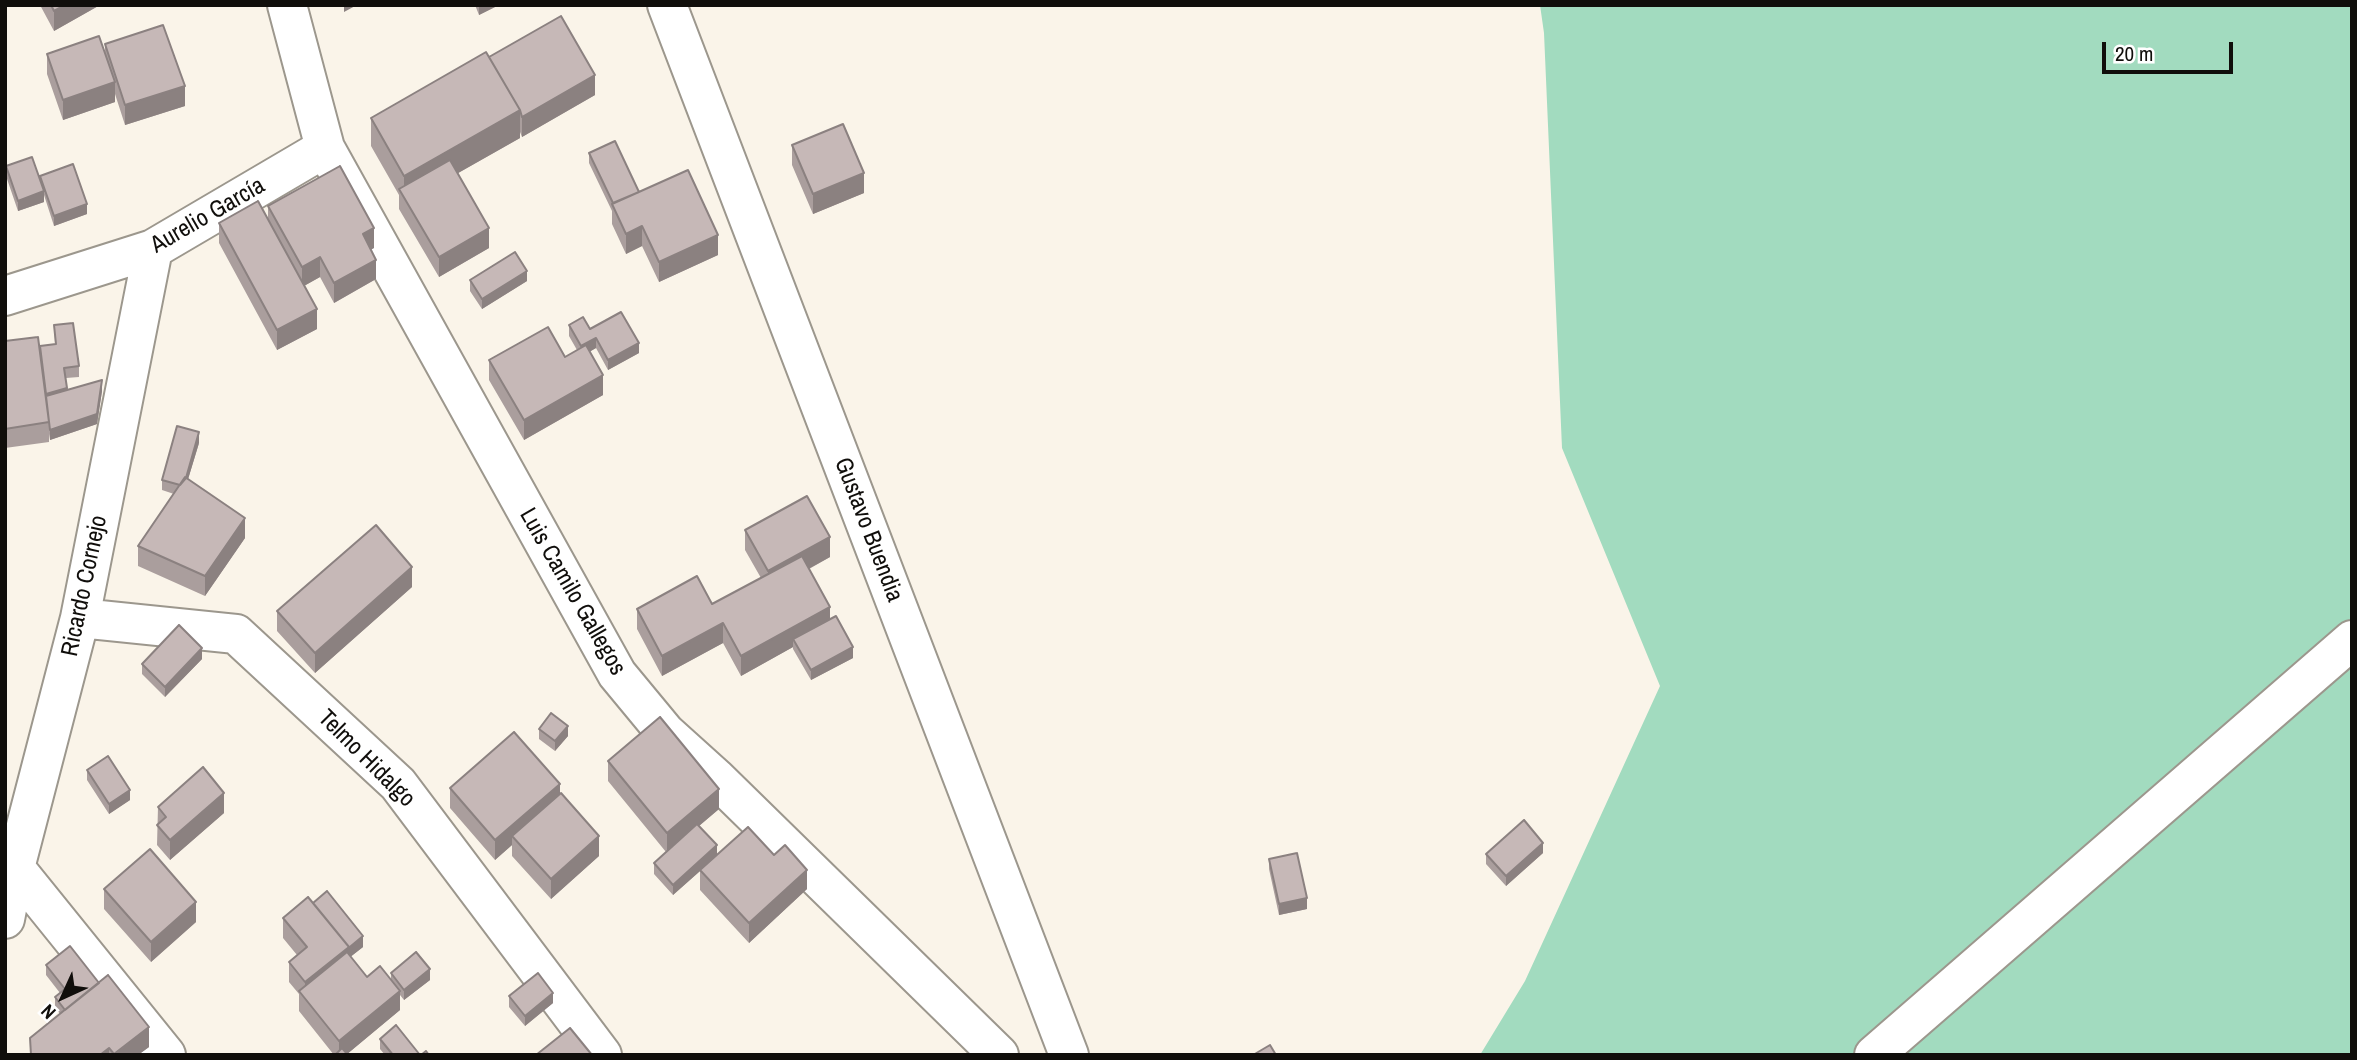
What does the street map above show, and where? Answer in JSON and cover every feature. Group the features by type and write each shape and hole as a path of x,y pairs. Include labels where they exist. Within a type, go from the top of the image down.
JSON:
{"street":[{"name":"Luis Camilo Gallegos","path":"287,5 325,148 617,674 665,732 726,787 999,1055"},
{"name":"Gustavo Buendia","path":"667,5 1069,1055"},
{"name":"Aurelio García","path":"5,296 153,249 325,148"},
{"name":"Ricardo Cornejo","path":"5,919 15,868 80,618 153,249"},
{"name":"Telmo Hidalgo","path":"80,618 236,634 398,784 602,1055"},
{"path":"1874,1055 2352,640"},
{"path":"15,868 166,1055"}],"green space":[{"path":"1540,5 2352,5 2352,1055 1480,1055 1525,981 1660,686 1562,448 1544,33"}],"building":[{"path":"51,5 65,5 54,11"},
{"path":"561,16 595,75 522,117 489,57"},
{"path":"163,25 185,86 125,105 105,44"},
{"path":"99,36 115,82 63,100 47,54"},
{"path":"486,52 520,110 404,176 371,118"},
{"path":"843,124 864,173 813,194 792,145"},
{"path":"615,141 639,192 613,203 589,153"},
{"path":"32,157 44,191 18,201 6,166"},
{"path":"450,160 489,228 439,257 399,189"},
{"path":"73,164 87,204 54,216 40,176"},
{"path":"340,166 374,228 363,234 376,260 334,283 320,257 302,267 268,206"},
{"path":"688,170 718,235 659,262 642,226 626,234 612,204"},
{"path":"258,201 317,309 277,330 219,223"},
{"path":"515,252 527,271 482,299 470,280"},
{"path":"621,312 639,343 608,360 596,338 581,346 569,325 583,317 590,329"},
{"path":"73,323 79,366 64,368 67,388 46,394 40,346 56,344 54,325"},
{"path":"548,327 565,357 586,345 603,375 524,420 489,360"},
{"path":"38,337 49,422 5,429 5,341"},
{"path":"102,380 97,414 50,430 46,396"},
{"path":"177,426 199,432 186,478 180,485 162,480"},
{"path":"185,477 245,518 205,576 138,546"},
{"path":"807,496 830,537 768,571 745,530"},
{"path":"376,525 412,567 315,653 277,611"},
{"path":"802,556 830,607 741,656 723,623 662,656 637,609 697,576 712,604"},
{"path":"836,616 853,647 811,670 793,639"},
{"path":"179,625 202,648 165,687 142,664"},
{"path":"551,713 568,726 555,741 539,729"},
{"path":"660,717 719,789 667,833 608,761"},
{"path":"514,732 560,784 495,840 450,788"},
{"path":"108,756 130,790 109,804 87,770"},
{"path":"203,767 224,793 170,840 157,825 166,817 158,807"},
{"path":"561,793 599,836 551,879 512,836"},
{"path":"1524,820 1543,843 1506,876 1486,854"},
{"path":"697,824 717,845 673,885 654,863"},
{"path":"748,827 774,855 785,845 807,870 749,923 700,870"},
{"path":"150,849 196,902 151,942 104,889"},
{"path":"1297,853 1307,898 1279,904 1269,859"},
{"path":"327,891 363,936 345,951 349,947 313,903"},
{"path":"308,897 349,947 305,982 289,962 307,947 283,918"},
{"path":"70,946 99,983 65,1010 55,997 65,989 46,965"},
{"path":"347,952 367,977 380,966 400,991 339,1041 299,991"},
{"path":"416,952 430,969 404,990 391,973"},
{"path":"538,973 553,993 525,1016 509,996"},
{"path":"108,975 149,1027 114,1054 109,1048 100,1055 31,1055 30,1038"},
{"path":"396,1025 420,1055 393,1055 380,1039"},
{"path":"570,1028 592,1055 536,1055"},
{"path":"1270,1045 1276,1055 1253,1055"},
{"path":"342,1048 348,1055 335,1055"}]}
